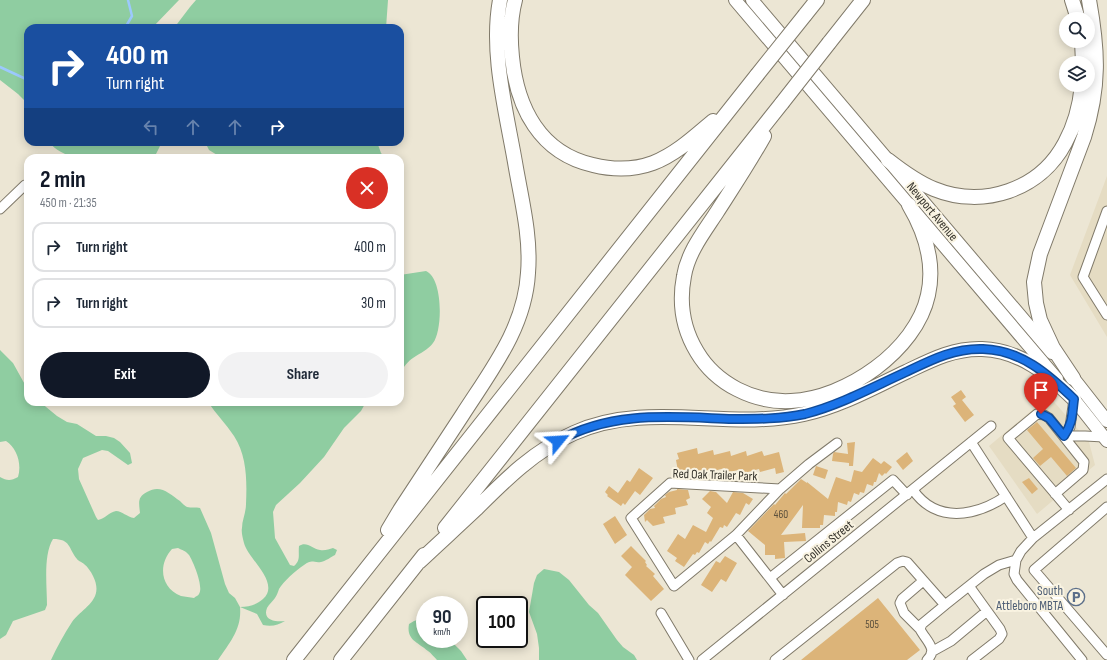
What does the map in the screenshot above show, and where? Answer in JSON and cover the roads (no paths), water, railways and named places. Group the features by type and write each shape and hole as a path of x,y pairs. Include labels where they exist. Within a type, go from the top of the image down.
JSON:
{"highway":[{"path":"363,573 400,510 503,354 516,326 524,300 529,272 528,249 525,223 498,65 497,26 500,0"},
{"path":"515,0 512,15 511,42 514,76 521,100 527,114 541,134 557,149 575,159 590,165 614,168 630,168 652,163 667,157 679,149 736,102"},
{"path":"294,660 817,0"},
{"path":"341,660 863,0"},
{"path":"852,14 870,0"},
{"path":"1072,0 1076,12"},
{"path":"1073,378 1054,348 1040,320 1036,303 1034,282 1040,254 1084,137 1090,117 1096,75 1096,52 1089,0"},
{"path":"888,160 920,183 950,194 966,197 982,197 998,195 1013,190 1028,182 1040,173 1052,163 1061,151 1075,120 1081,92"},
{"path":"782,103 750,161 695,247 687,264 684,277 682,305 688,333 702,360 725,382 744,393 759,398 779,401 800,400 822,395 844,386 868,372 891,355 906,339 918,322 926,302 929,286 930,268 926,243 909,204"},
{"path":"418,562 513,473 534,456 567,436 607,422 644,417 760,419 782,418 803,414 824,409 844,401 939,356 971,349 998,351 1022,359 1045,373 1074,399"}],"main road":[{"name":"Newport Avenue","path":"735,0 1074,399 1106,439"},
{"name":"Newport Avenue","path":"752,0 1073,378 1107,421"}],"street":[{"path":"0,209 24,186"},
{"path":"1107,211 1083,277 1107,315"},
{"path":"1064,436 1072,422 1074,399"},
{"path":"1055,494 1083,470 1084,462 1049,418 1041,414 1034,416 1008,438 1068,510"},
{"name":"Collins Street","path":"702,660 991,426"},
{"path":"1064,436 1089,436 1106,439"},
{"path":"971,442 1033,538"},
{"name":"Red Oak Trailer Park","path":"780,489 670,482 631,518 674,586 736,535 780,489 809,464 837,443"},
{"path":"1080,659 1017,580 1014,574 1016,560 1021,551 1033,538 1107,479"},
{"path":"770,578 894,480 933,508 950,513 971,512 984,509 1006,496"},
{"path":"1107,507 1034,570 1107,655"},
{"path":"736,535 783,595"},
{"path":"920,629 922,624 969,586 999,565 1016,560"},
{"path":"776,660 897,563 903,561 907,562 945,605"},
{"path":"923,581 902,599 900,603 904,613 920,629 931,647 931,656 927,660"},
{"path":"969,586 1002,634 999,639 972,660"},
{"path":"932,651 951,641 987,611"},
{"path":"661,613 689,660"}],"waterway":[{"path":"127,24 132,16 128,0"},
{"path":"0,67 24,78"}],"place":[{"name":"South Attleboro MBTA","path":"1076,597"}]}
